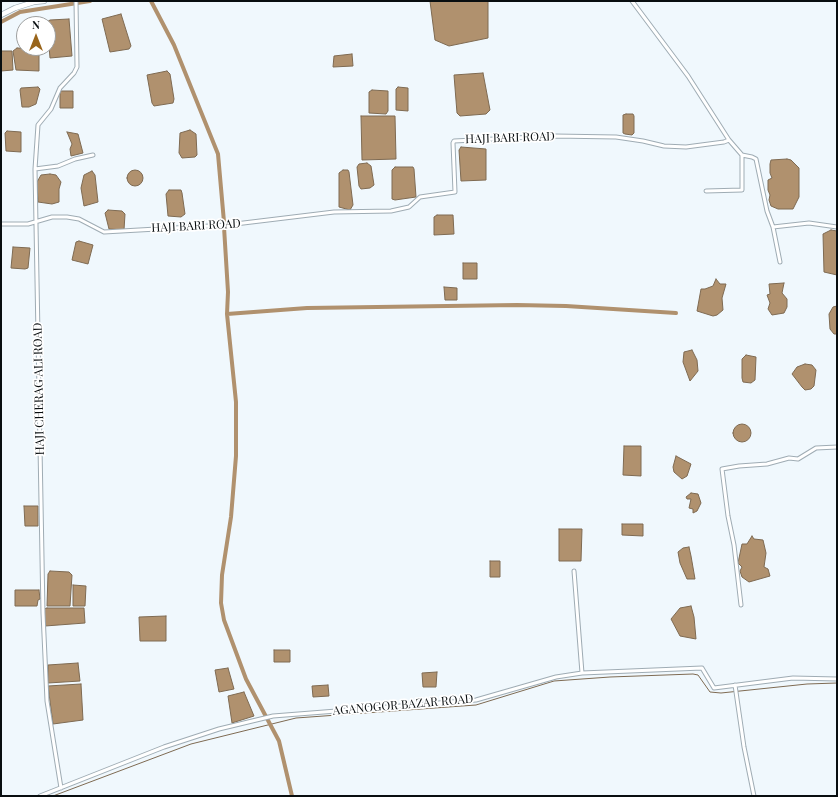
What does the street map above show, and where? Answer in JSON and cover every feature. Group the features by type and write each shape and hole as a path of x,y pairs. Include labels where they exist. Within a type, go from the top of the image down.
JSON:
{"main road":[{"path":"1,15 15,8 34,2 44,1"}],"street":[{"name":"HAJI CHERAG ALI ROAD","path":"61,788 47,701 43,613 35,169 38,125 51,109 60,88 74,73 77,67 76,1"},
{"path":"632,1 688,76 729,140 742,155 756,159 780,262"},
{"name":"HAJI BARI ROAD","path":"1,224 28,224 52,217 67,217 79,219 104,232 228,225 334,212 391,211 409,207 420,196 455,192 454,141 555,136 616,137 664,146 686,147 729,140"},
{"path":"35,169 58,166 75,159 94,155"},
{"path":"706,191 742,190 742,155"},
{"path":"773,227 808,223 837,227"},
{"path":"741,605 734,545 728,516 722,469 724,467 767,464 785,459 798,459 816,448 837,446"},
{"path":"574,571 582,674"},
{"name":"AGANOGOR BAZAR ROAD","path":"40,796 164,747 218,729 273,716 476,700 556,677 582,674 702,668 714,688 735,687 793,678 837,679"},
{"path":"735,687 744,747 754,796"}],"shaded area":[{"path":"430,1 488,1 488,38 449,46 435,40"},
{"path":"121,14 131,46 129,49 110,52 102,19"},
{"path":"69,19 72,56 50,58 50,56 56,56 56,20"},
{"path":"16,49 16,56 39,56 39,71 16,70 13,51"},
{"path":"1,51 12,51 13,70 1,71"},
{"path":"352,54 353,66 333,67 334,56"},
{"path":"167,71 170,74 174,99 173,103 154,106 152,103 147,75"},
{"path":"483,73 490,110 486,114 460,116 457,113 454,75"},
{"path":"38,87 40,89 36,104 29,107 22,107 21,88"},
{"path":"398,87 408,88 408,111 396,110 396,89"},
{"path":"372,90 388,91 388,111 386,114 369,113 369,92"},
{"path":"60,91 73,91 73,108 60,108"},
{"path":"633,114 634,116 634,133 632,135 623,133 623,115"},
{"path":"361,116 395,116 396,159 362,160"},
{"path":"190,130 196,134 197,155 195,157 182,158 179,153 180,133"},
{"path":"7,131 21,132 21,152 6,151 5,133"},
{"path":"67,132 78,134 83,153 71,156 70,149 72,144"},
{"path":"461,147 486,149 486,180 461,181 459,150"},
{"path":"771,160 791,160 799,168 799,197 793,209 778,209 771,206 769,200 770,195 768,190 768,180 772,178 770,173 770,164"},
{"path":"367,163 371,166 374,185 370,188 361,189 359,186 357,167 359,164"},
{"path":"395,167 413,167 416,197 395,200 392,199 392,170"},
{"path":"132,170 138,170 143,175 141,184 138,186 132,186 127,181 127,175"},
{"path":"343,170 348,170 349,172 353,205 350,210 339,207 339,173"},
{"path":"92,171 95,175 98,202 84,206 81,188 84,175"},
{"path":"41,175 56,175 61,182 59,189 59,202 52,204 38,202 37,182"},
{"path":"169,190 181,190 185,214 181,217 168,216 166,194"},
{"path":"108,210 122,211 125,214 124,230 109,229 105,213"},
{"path":"437,215 453,215 454,234 434,235 434,217"},
{"path":"831,230 837,231 837,275 824,272 823,234"},
{"path":"79,241 93,245 88,264 72,260 76,242"},
{"path":"13,247 30,248 28,268 11,268"},
{"path":"463,263 477,263 477,279 463,279"},
{"path":"716,279 720,284 726,284 722,298 723,310 717,315 713,316 697,311 701,289 713,286"},
{"path":"784,283 782,293 787,299 787,307 784,313 772,315 768,309 770,303 767,295 770,294 769,284"},
{"path":"444,287 457,288 457,300 445,300"},
{"path":"837,306 837,334 834,334 830,329 829,314 833,307"},
{"path":"692,350 697,360 698,371 690,381 683,362 684,352"},
{"path":"746,355 756,357 755,380 751,383 743,382 742,378 742,359"},
{"path":"805,364 812,365 816,370 814,386 811,389 805,390 792,374 797,367"},
{"path":"742,424 748,427 751,433 748,439 742,442 736,439 733,433 736,427"},
{"path":"624,446 641,446 641,476 623,475"},
{"path":"676,456 691,464 687,476 682,479 674,472 673,467"},
{"path":"691,493 698,494 701,503 697,511 693,513 693,509 689,508 691,499 687,499 686,497"},
{"path":"24,506 38,506 38,526 25,526"},
{"path":"622,524 643,524 643,536 622,535"},
{"path":"559,529 582,529 581,561 559,561"},
{"path":"752,536 754,539 763,540 766,553 764,567 768,569 770,576 749,582 742,577 740,571 742,567 738,563 742,544 747,544"},
{"path":"689,547 695,579 687,579 680,563 678,552 683,548"},
{"path":"490,561 500,561 500,577 490,577"},
{"path":"50,571 69,572 72,575 70,606 47,606 48,574"},
{"path":"73,585 86,586 85,606 73,606"},
{"path":"15,590 39,590 40,599 38,600 37,606 15,606"},
{"path":"691,606 694,617 696,639 680,636 671,619 680,608"},
{"path":"84,608 85,623 45,626 44,609"},
{"path":"166,616 166,641 140,641 139,617"},
{"path":"274,650 290,650 290,662 274,662"},
{"path":"78,663 80,681 48,683 48,665"},
{"path":"228,668 234,689 219,692 215,670"},
{"path":"437,672 436,687 423,687 422,673"},
{"path":"81,684 83,720 53,724 48,686"},
{"path":"328,685 329,696 313,697 312,686"},
{"path":"244,692 254,716 232,723 228,696"}],"waterway":[{"path":"1,22 20,12 90,1"},
{"path":"151,1 174,45 218,154 224,222"},
{"path":"224,227 228,292 227,314 236,402 236,456 231,517 222,575 221,603 224,620 246,679 279,741 292,796"},
{"path":"227,314 307,308 517,305 566,306 676,313"},
{"path":"53,796 191,744 296,718 476,705 554,681 610,677 693,674 698,675 710,692 721,693 807,684 837,683"}]}
